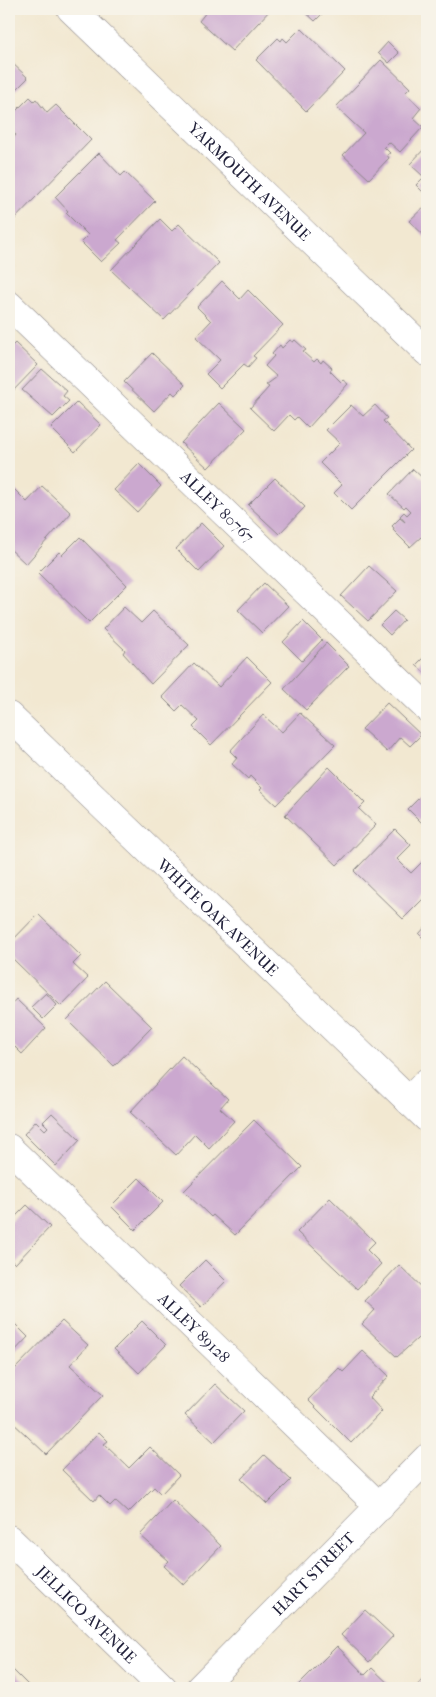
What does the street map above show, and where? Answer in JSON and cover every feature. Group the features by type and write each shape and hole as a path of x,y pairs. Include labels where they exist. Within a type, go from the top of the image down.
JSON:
{"street":[{"name":"YARMOUTH AVENUE","path":"71,9 427,352"},
{"name":"ALLEY 80767","path":"9,305 427,708"},
{"name":"WHITE OAK AVENUE","path":"9,716 421,1100"},
{"name":"ALLEY 89128","path":"9,1148 380,1507"},
{"name":"HART STREET","path":"200,1688 427,1458"},
{"name":"JELLICO AVENUE","path":"9,1539 163,1688"}],"building":[{"path":"204,9 271,9 232,51 199,21 207,11"},
{"path":"302,9 327,9 315,21"},
{"path":"301,28 345,71 306,111 256,60 278,38 281,41 283,38 287,42"},
{"path":"388,42 399,53 389,63 378,53"},
{"path":"9,60 28,78 9,97"},
{"path":"381,60 410,88 405,93 421,108 413,118 423,127 400,152 389,142 384,147 390,153 387,155 389,158 369,179 343,155 364,133 336,107"},
{"path":"30,97 34,101 36,99 47,113 56,105 91,140 9,225 9,156 13,151 9,147 9,143 16,135 9,128 9,118"},
{"path":"427,146 427,196 416,185 424,177 410,164"},
{"path":"99,153 121,176 125,172 155,201 117,240 121,243 101,262 81,242 88,235 66,213 68,211 55,197"},
{"path":"427,204 427,238 409,221"},
{"path":"160,219 172,231 179,224 219,263 164,320 111,270"},
{"path":"222,281 240,299 248,290 283,325 253,356 256,358 248,367 244,364 220,388 206,374 220,360 196,337 211,321 197,307"},
{"path":"290,340 293,342 295,340 306,350 303,352 314,362 317,359 321,363 323,360 332,368 330,371 341,382 343,380 348,384 308,428 297,417 294,420 289,415 274,431 250,408 269,387 266,385 277,377 265,366 274,356 272,354 280,345 282,348"},
{"path":"15,343 38,365 9,395 9,349"},
{"path":"152,353 185,385 175,395 172,392 154,411 124,382"},
{"path":"42,369 67,391 63,396 69,401 53,417 22,390"},
{"path":"77,402 101,425 75,452 51,428"},
{"path":"219,403 246,429 208,468 181,443"},
{"path":"351,405 363,416 375,405 387,418 383,421 411,450 351,510 334,493 342,485 320,463 340,443 326,430"},
{"path":"139,464 161,486 137,512 114,490"},
{"path":"413,469 427,482 427,543 421,537 410,547 393,530 392,526 400,518 405,522 400,516 404,512 407,515 411,511 406,506 404,508 389,494"},
{"path":"275,478 305,507 279,534 248,505"},
{"path":"9,484 27,502 42,486 71,513 26,564 9,548"},
{"path":"201,523 224,546 199,572 176,549"},
{"path":"80,537 127,585 89,623 38,573 59,552 62,555"},
{"path":"369,566 397,591 368,621 341,596"},
{"path":"264,583 288,606 262,633 238,610"},
{"path":"124,607 141,623 153,611 189,645 151,684 123,653 125,650 103,629"},
{"path":"394,611 404,620 390,635 380,625"},
{"path":"303,621 322,640 302,661 283,642"},
{"path":"326,643 349,666 306,710 284,689"},
{"path":"427,654 427,675 416,665"},
{"path":"247,657 272,682 211,745 193,727 199,721 182,705 176,711 162,697 194,663 219,687"},
{"path":"387,703 421,735 410,746 400,737 387,752 362,729"},
{"path":"300,713 335,745 276,805 260,790 262,788 250,776 248,779 232,764 237,758 230,751 263,715 282,732"},
{"path":"329,767 365,803 359,809 376,825 337,865 285,815"},
{"path":"427,786 427,828 408,809 426,791"},
{"path":"395,829 411,845 397,859 411,873 427,857 427,895 403,919 354,871"},
{"path":"38,914 81,956 73,964 88,978 61,1006 9,955 9,944"},
{"path":"427,925 427,942 419,934"},
{"path":"105,981 152,1027 114,1066 67,1020"},
{"path":"46,993 57,1005 43,1019 31,1007"},
{"path":"16,999 46,1028 22,1054 9,1041 9,1007"},
{"path":"182,1056 228,1099 220,1108 234,1121 209,1148 195,1134 176,1155 130,1112"},
{"path":"52,1113 80,1140 56,1166 24,1134 36,1121 45,1130 48,1127 43,1122"},
{"path":"254,1120 302,1167 235,1235 213,1215 211,1217 184,1191"},
{"path":"139,1178 163,1202 135,1230 111,1206"},
{"path":"330,1198 375,1242 367,1250 381,1264 357,1289 297,1232"},
{"path":"27,1205 50,1227 15,1264 9,1258 9,1223"},
{"path":"205,1260 226,1281 201,1307 179,1286"},
{"path":"399,1265 427,1292 427,1330 397,1357 362,1324 375,1310 365,1301"},
{"path":"9,1318 28,1337 11,1355 9,1355"},
{"path":"62,1321 88,1345 70,1365 103,1395 46,1454 9,1419 9,1375"},
{"path":"142,1321 166,1345 139,1373 114,1349"},
{"path":"363,1351 389,1376 369,1397 382,1411 351,1443 308,1400 339,1368 343,1372"},
{"path":"215,1384 244,1411 214,1442 185,1415"},
{"path":"99,1432 108,1441 104,1444 129,1468 150,1447 179,1475 161,1494 154,1487 128,1513 115,1501 110,1506 99,1495 94,1501 62,1470"},
{"path":"264,1455 291,1480 267,1504 241,1479"},
{"path":"173,1500 221,1546 184,1585 164,1566 169,1561 140,1535"},
{"path":"365,1610 393,1636 369,1662 341,1635"},
{"path":"337,1646 365,1675 372,1668 393,1688 295,1688"},
{"path":"11,1668 31,1688 9,1688"},
{"path":"423,1679 427,1683 427,1688 415,1688"}]}
